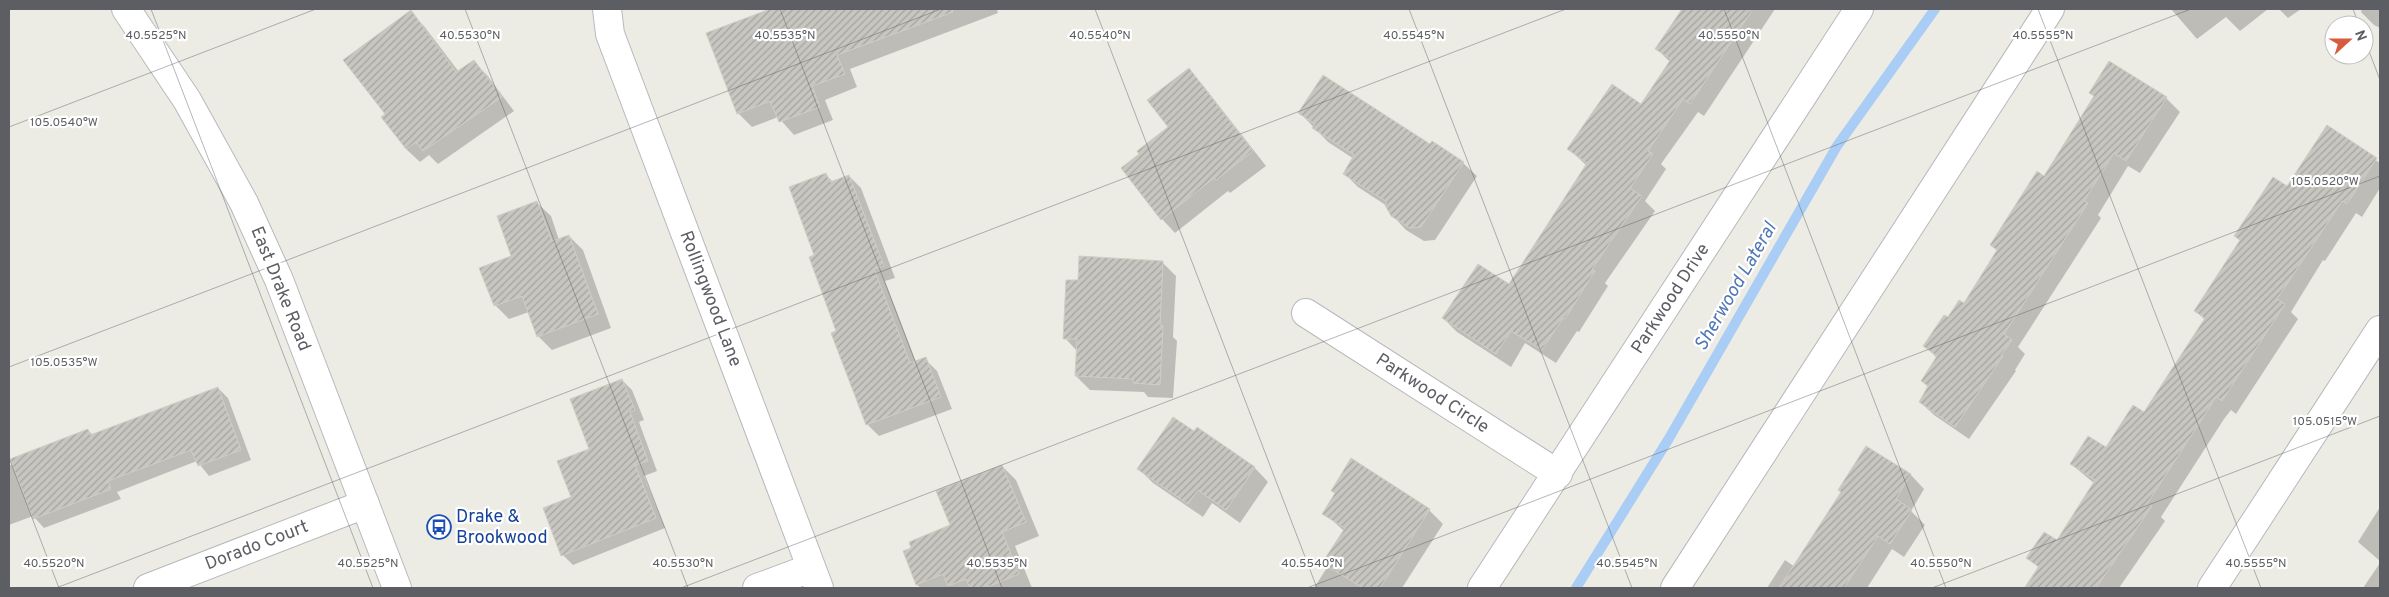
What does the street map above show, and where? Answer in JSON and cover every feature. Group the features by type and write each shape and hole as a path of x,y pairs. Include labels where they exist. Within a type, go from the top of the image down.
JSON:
{"street":[{"name":"East Drake Road","path":"126,9 187,100 244,203 279,280 397,588"},
{"name":"Rollingwood Lane","path":"607,9 610,34 815,578"},
{"name":"Parkwood Drive","path":"1482,588 1859,9"},
{"path":"1675,588 2050,9"},
{"name":"Parkwood Circle","path":"1306,313 1558,474"},
{"path":"2212,588 2380,330"},
{"name":"Dorado Court","path":"148,588 365,504"},
{"path":"757,588 815,578"}],"building":[{"path":"770,9 952,9 953,12 837,55 845,74 812,86 820,107 779,122 770,101 737,114 706,33"},
{"path":"1682,9 1753,9 1690,104 1683,99 1648,151 1653,154 1630,188 1642,196 1592,269 1595,271 1565,319 1563,318 1542,350 1511,331 1496,354 1442,318 1478,264 1509,284 1587,163 1567,149 1612,84 1641,104 1671,59 1655,49"},
{"path":"411,10 456,72 474,60 502,97 423,151 416,142 406,149 381,117 385,114 343,60"},
{"path":"2109,61 2167,97 2126,161 2114,153 2084,201 2088,203 2004,334 2012,340 2001,355 2003,356 1955,427 1919,402 1928,386 1921,381 1937,356 1923,346 1944,315 1948,317 1959,300 1964,303 1997,250 1990,245 2037,171 2044,176 2094,96 2089,93"},
{"path":"1189,68 1253,151 1216,180 1214,178 1161,220 1121,168 1139,154 1137,151 1168,127 1147,100"},
{"path":"1323,75 1430,144 1432,141 1464,162 1421,227 1410,228 1391,216 1385,205 1387,202 1343,174 1354,155 1312,128 1315,124 1298,113"},
{"path":"2327,125 2377,158 2347,204 2342,201 2277,299 2285,304 2222,401 2216,397 2147,504 2152,506 2096,588 2025,588 2039,567 2026,558 2044,532 2057,540 2095,480 2070,464 2088,436 2106,447 2133,405 2144,412 2205,318 2194,311 2240,240 2234,236 2273,177 2287,186"},
{"path":"826,173 830,182 849,175 884,266 874,269 910,363 926,357 941,397 866,425 831,333 836,331 809,257 814,255 789,187"},
{"path":"537,201 552,241 569,235 598,314 537,337 522,296 494,306 479,268 511,256 497,216"},
{"path":"1079,256 1163,261 1160,325 1163,326 1160,385 1133,383 1133,379 1075,376 1077,339 1063,339 1066,280 1078,280"},
{"path":"622,379 635,410 630,412 648,461 635,465 656,518 561,556 543,508 571,497 557,461 589,449 570,399"},
{"path":"218,387 241,450 198,466 191,450 108,481 111,489 33,519 10,459 88,429 90,435"},
{"path":"1173,417 1194,431 1197,427 1255,467 1226,510 1198,490 1188,504 1137,469"},
{"path":"1866,446 1911,474 1896,499 1912,510 1890,544 1878,536 1844,588 1779,588 1841,492 1838,490"},
{"path":"1351,458 1430,509 1380,588 1363,588 1322,563 1345,528 1322,514 1335,493 1331,491"},
{"path":"1002,465 1026,522 1002,532 1019,574 985,588 970,588 966,579 948,586 943,574 916,585 903,551 911,548 909,542 950,525 936,491"}],"waterway":[{"name":"Sherwood Lateral","path":"1576,588 1668,440 1837,146 1935,9"}],"place":[{"name":"Drake & Brookwood","path":"439,527"}]}
